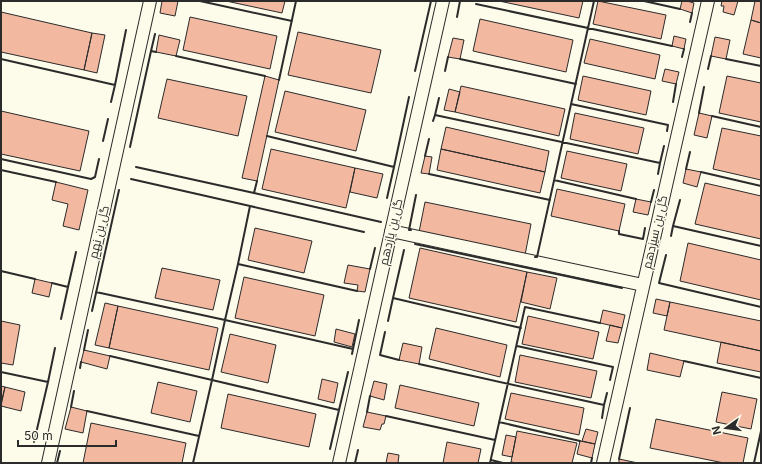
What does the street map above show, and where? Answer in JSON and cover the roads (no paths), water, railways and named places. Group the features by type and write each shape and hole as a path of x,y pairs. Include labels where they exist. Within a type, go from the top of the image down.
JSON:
{"street":[{"name":"گل بن نهم","path":"48,463 150,1"},
{"name":"گل بن یازدهم","path":"339,463 443,1"},
{"name":"گل بن سیزدهم","path":"603,463 708,1"},
{"path":"391,231 643,285"}]}
